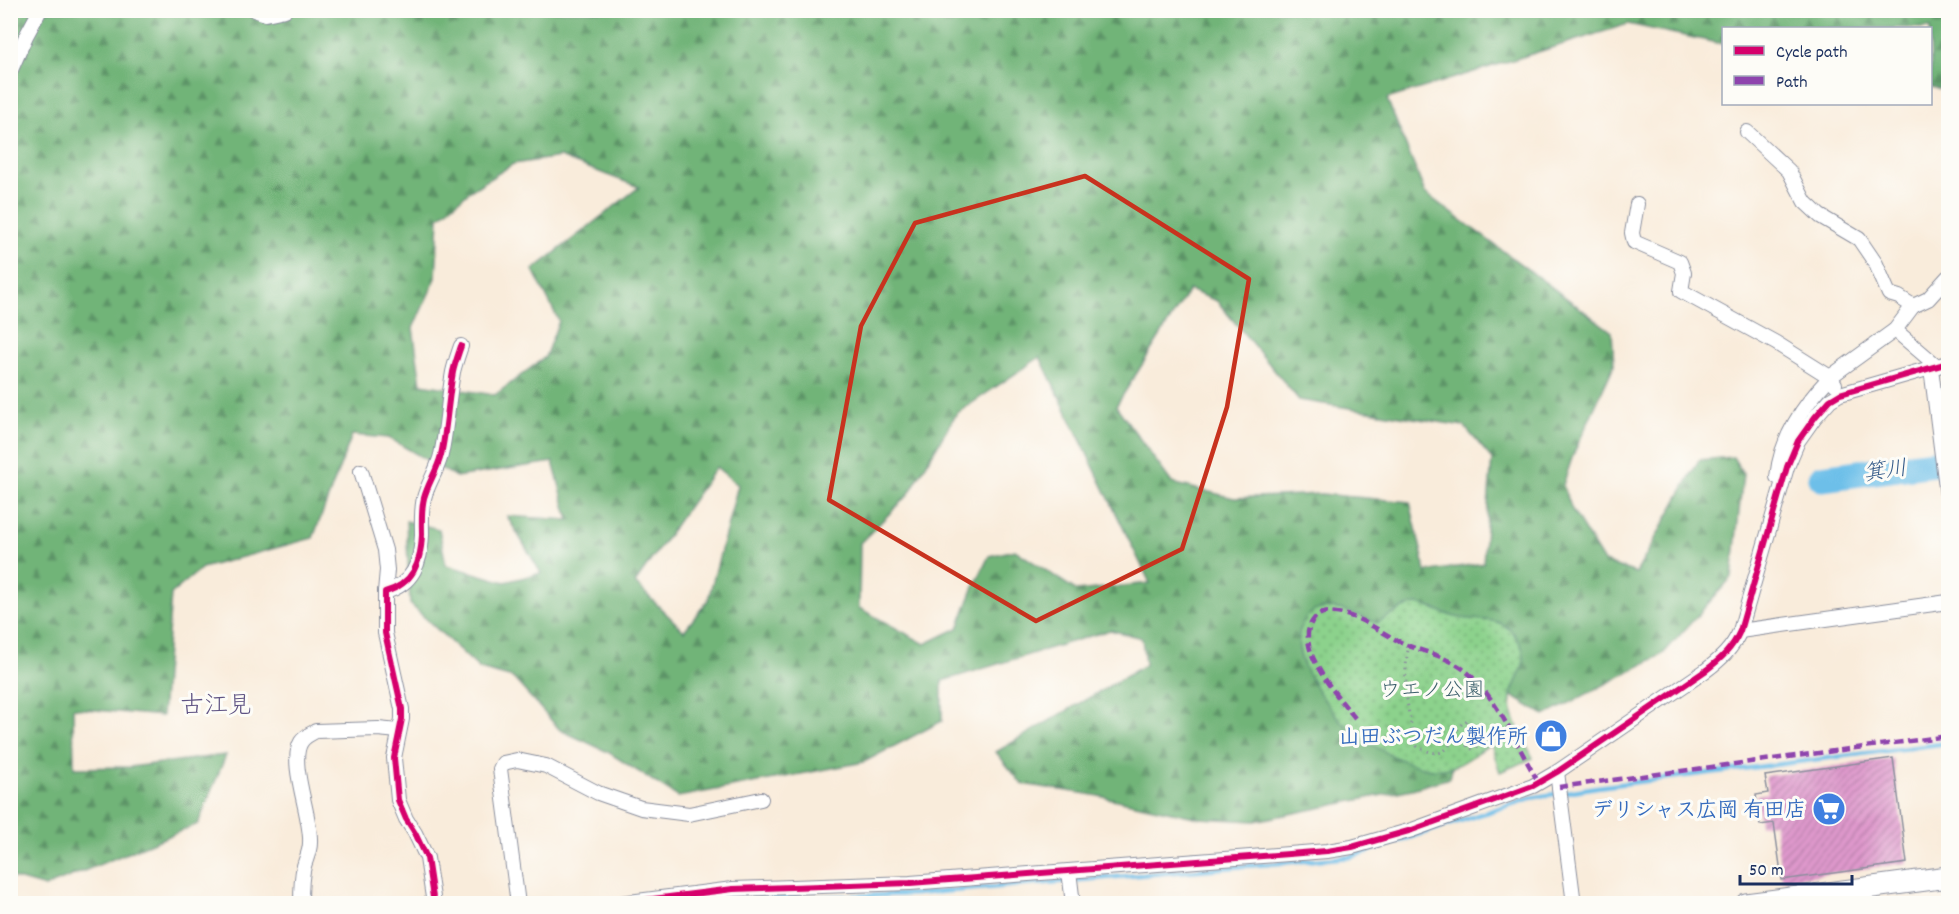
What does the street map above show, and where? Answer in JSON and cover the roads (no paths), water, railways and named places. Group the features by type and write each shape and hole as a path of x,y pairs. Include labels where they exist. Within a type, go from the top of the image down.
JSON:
{"highway":[{"path":"1746,903 1948,877"}],"street":[{"path":"10,72 40,10"},
{"path":"254,10 266,14 285,10"},
{"path":"1747,132 1789,171 1805,202 1820,216 1859,239 1876,264 1889,294 1913,306"},
{"path":"1637,204 1632,233 1634,242 1680,262 1684,273 1681,291 1776,343 1830,376 1840,394"},
{"path":"1775,506 1779,467 1785,440 1797,418 1830,376 1895,330 1913,306 1928,299 1948,277"},
{"path":"1895,330 1939,366 1948,503"},
{"path":"385,592 398,588 409,579 417,564 422,538 424,497 441,454 453,371 461,346"},
{"path":"613,903 733,889 910,884 1327,851 1352,847 1412,830 1517,793 1557,772 1723,657 1740,631 1787,467 1798,441 1822,408 1840,394 1939,366"},
{"path":"360,471 385,550 386,633 402,709 394,758 398,800 427,858 434,903"},
{"path":"1740,631 1948,602"},
{"path":"301,903 303,869 310,846 309,825 297,762 297,751 301,742 306,735 316,731 378,729 398,731"},
{"path":"518,903 500,769 503,763 517,760 546,766 598,793 641,808 689,814 761,799"},
{"path":"1557,772 1574,903"},
{"path":"1069,871 1073,903"},
{"path":"733,889 735,903"}],"waterway":[{"name":"箕川","path":"1822,478 1948,461"},
{"path":"702,904 729,900 916,894 1350,857 1530,798 1597,787 1948,743"}],"place":[{"name":"山田ぶつだん製作所","path":"1551,736"},
{"name":"デリシャス広岡 有田店","path":"1829,809"}],"district":[{"name":"古江見","path":"216,704"}],"park label":[{"name":"ウエノ公園","path":"1432,689"}]}
